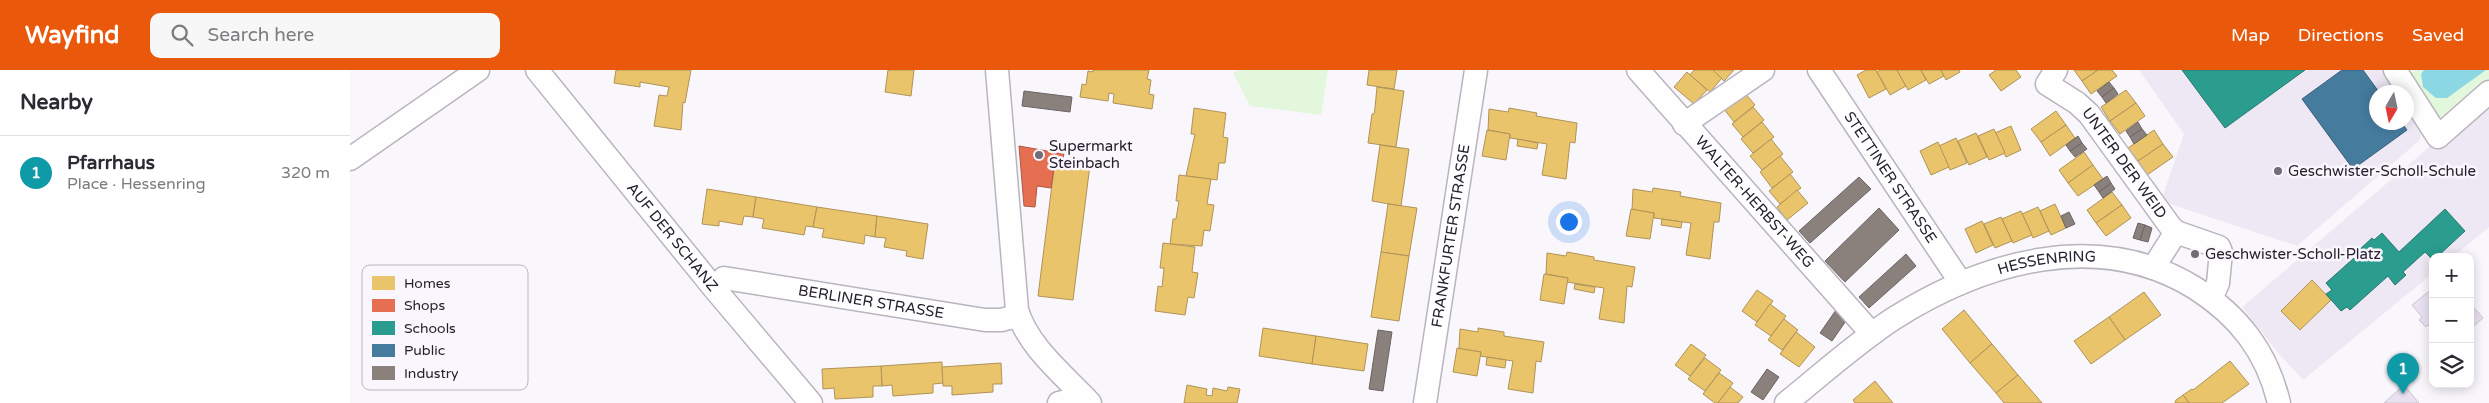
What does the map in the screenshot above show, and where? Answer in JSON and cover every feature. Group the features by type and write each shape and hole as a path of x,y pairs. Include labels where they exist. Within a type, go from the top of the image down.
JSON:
{"street":[{"path":"350,159 478,70"},
{"name":"AUF DER SCHANZ","path":"537,70 713,287 811,403"},
{"path":"997,70 1014,295 1018,316 1034,343 1087,400"},
{"name":"FRANKFURTER STRASSE","path":"1425,403 1476,70"},
{"name":"WALTER-HERBST-WEG","path":"1638,70 1872,334"},
{"path":"1684,124 1763,70"},
{"name":"STETTINER STRASSE","path":"1820,70 1961,284"},
{"path":"2395,70 2438,137 2489,92"},
{"name":"UNTER DER WEID","path":"2052,77 2089,114 2176,232 2153,268"},
{"path":"2176,232 2214,244 2221,250 2218,283 2211,299"},
{"name":"HESSENRING","path":"1786,403 1872,334 1904,312 1961,284 2022,263 2051,257 2110,257 2153,268 2182,281 2211,299 2238,322 2253,339 2268,367 2279,403"},
{"name":"BERLINER STRASSE","path":"724,278 985,320 1001,320 1018,316"},
{"path":"1059,403 1087,400"}],"shaded area":[{"name":"Geschwister-Scholl-Schule","path":"2139,70 2388,70 2398,85 2369,85 2369,130 2414,130 2414,111 2422,124 2420,140 2297,246 2161,201 2184,134"},
{"path":"2489,96 2489,227 2458,253 2429,253 2429,276 2303,380 2279,354 2242,307"}],"green space":[{"path":"1239,70 1328,70 1321,115 1250,106 1233,73"},
{"path":"2414,70 2489,70 2489,87 2452,122 2431,113 2414,89 2414,85 2411,85 2405,77"}],"water":[{"path":"2424,70 2486,70 2447,98 2436,98 2423,87 2421,74"}],"building: Homes":[{"path":"616,70 691,70 685,103 683,102 681,130 654,126 659,95 667,96 669,87 640,82 640,87 614,83"},
{"path":"888,70 914,70 911,96 885,92"},
{"path":"1093,70 1149,70 1147,79 1151,80 1149,94 1154,95 1152,109 1113,103 1114,94 1109,93 1108,101 1080,97 1082,84 1086,85 1088,71 1093,72"},
{"path":"1369,70 1397,70 1394,89 1367,85"},
{"path":"1694,70 1713,70 1722,78 1710,92 1690,75"},
{"path":"1713,70 1734,70 1724,81"},
{"path":"1866,70 1876,70 1886,89 1869,98 1857,75"},
{"path":"1880,70 1897,70 1906,86 1890,95 1877,72"},
{"path":"1897,70 1921,70 1926,80 1908,90"},
{"path":"1921,70 1941,70 1944,76 1929,84"},
{"path":"1941,70 1959,70 1960,72 1946,80"},
{"path":"1996,70 2016,70 2021,77 2001,91 1989,75"},
{"path":"2074,70 2098,70 2082,81"},
{"path":"2098,70 2112,70 2117,76 2091,94 2082,81"},
{"path":"1687,72 1707,90 1694,104 1674,87"},
{"path":"1377,87 1404,91 1396,147 1368,143"},
{"path":"2126,90 2136,103 2110,121 2101,107"},
{"path":"1744,92 1755,105 1734,122 1724,109"},
{"path":"2136,103 2145,116 2120,134 2110,121"},
{"path":"1753,107 1764,120 1743,137 1732,124"},
{"path":"1194,108 1226,113 1223,137 1228,138 1225,163 1219,163 1217,180 1186,176 1195,134 1191,134"},
{"path":"1509,108 1537,113 1536,116 1577,123 1575,143 1570,142 1566,179 1542,175 1547,144 1510,138 1510,134 1488,130 1489,109 1508,112"},
{"path":"2056,111 2066,125 2041,142 2031,129"},
{"path":"1762,122 1774,137 1753,153 1741,139"},
{"path":"2066,125 2075,138 2050,156 2041,142"},
{"path":"2011,126 2021,150 2006,157 1995,133"},
{"path":"1994,129 2005,153 1989,160 1978,136"},
{"path":"1487,130 1510,134 1506,160 1482,156"},
{"path":"2154,130 2163,144 2138,161 2128,148"},
{"path":"1976,133 1987,157 1969,165 1958,141"},
{"path":"1956,138 1967,163 1950,170 1939,146"},
{"path":"1518,139 1538,143 1537,149 1517,146"},
{"path":"1771,139 1783,154 1762,170 1750,156"},
{"path":"1938,142 1949,167 1931,175 1920,151"},
{"path":"2163,144 2173,157 2147,175 2138,161"},
{"path":"1380,145 1409,149 1401,206 1372,201"},
{"path":"2084,152 2093,165 2068,183 2059,170"},
{"path":"1780,156 1793,172 1772,188 1760,172"},
{"path":"1055,161 1090,165 1073,300 1038,296"},
{"path":"2093,165 2103,179 2078,196 2068,183"},
{"path":"1790,174 1801,188 1780,204 1769,191"},
{"path":"1179,175 1211,179 1207,204 1214,205 1210,231 1204,230 1202,246 1170,244 1173,219 1176,219 1179,201 1176,201"},
{"path":"1653,188 1681,192 1680,196 1721,203 1719,222 1714,222 1710,259 1686,255 1691,223 1654,218 1654,213 1632,210 1633,189 1652,192"},
{"path":"707,189 756,197 753,217 744,216 742,225 719,221 719,226 702,224"},
{"path":"1797,190 1808,203 1787,220 1777,207"},
{"path":"2112,192 2122,205 2096,223 2087,210"},
{"path":"756,197 817,207 813,227 806,226 804,235 762,228 764,219 753,217"},
{"path":"1388,204 1417,208 1409,256 1381,252"},
{"path":"2055,204 2066,228 2051,235 2040,211"},
{"path":"2122,205 2131,218 2106,236 2096,223"},
{"path":"817,207 877,216 875,237 865,235 864,244 822,237 824,229 813,227"},
{"path":"2038,207 2049,231 2033,238 2022,214"},
{"path":"1631,209 1654,213 1650,239 1626,236"},
{"path":"2021,211 2032,235 2013,243 2002,219"},
{"path":"877,216 928,224 923,259 906,256 907,251 884,247 886,238 875,237"},
{"path":"2001,217 2012,241 1995,248 1984,224"},
{"path":"1662,219 1682,222 1681,228 1661,225"},
{"path":"1982,221 1993,245 1976,253 1965,229"},
{"path":"1163,243 1195,247 1192,272 1198,273 1194,298 1188,297 1185,315 1155,311 1158,286 1162,287 1164,268 1160,268"},
{"path":"1381,252 1409,256 1399,321 1371,317"},
{"path":"1567,252 1594,257 1594,260 1635,267 1632,287 1627,286 1624,323 1599,319 1604,288 1567,282 1568,278 1546,274 1547,253 1566,256"},
{"path":"1544,274 1568,278 1564,304 1540,300"},
{"path":"2312,280 2331,300 2300,330 2281,311"},
{"path":"1575,284 1595,287 1594,293 1574,289"},
{"path":"1757,290 1773,301 1757,322 1742,311"},
{"path":"2144,292 2161,315 2125,340 2109,317"},
{"path":"1770,304 1786,316 1771,336 1755,325"},
{"path":"1964,310 1992,344 1970,363 1942,329"},
{"path":"2109,317 2125,340 2091,364 2074,341"},
{"path":"1784,319 1798,330 1782,350 1768,340"},
{"path":"1263,328 1316,336 1312,364 1259,356"},
{"path":"1478,328 1504,332 1504,336 1544,342 1541,362 1536,361 1533,393 1508,389 1513,361 1480,356 1481,352 1459,349 1460,329 1478,332"},
{"path":"1796,332 1815,347 1799,367 1780,354"},
{"path":"1316,336 1368,344 1364,371 1312,364"},
{"path":"1691,344 1706,355 1690,376 1675,365"},
{"path":"1992,344 2018,375 1996,393 1970,363"},
{"path":"1457,348 1481,352 1477,376 1453,372"},
{"path":"1487,357 1506,360 1505,368 1486,365"},
{"path":"1705,358 1721,370 1705,391 1688,379"},
{"path":"2230,361 2249,384 2222,403 2189,403 2183,395 2193,390"},
{"path":"942,362 943,383 933,384 933,393 893,396 892,385 882,386 881,366"},
{"path":"1001,363 1002,384 993,384 993,392 952,395 952,386 943,386 942,367"},
{"path":"881,366 882,386 873,386 873,397 835,399 834,388 823,389 822,369"},
{"path":"1719,373 1733,383 1718,403 1715,403 1703,394"},
{"path":"2018,375 2042,403 2004,403 1996,393"},
{"path":"1875,381 1893,403 1855,403 1853,400"},
{"path":"1187,385 1207,389 1206,395 1212,396 1213,388 1227,391 1228,387 1240,389 1237,403 1184,403"},
{"path":"1730,387 1743,397 1738,403 1718,403"},
{"path":"2183,395 2189,403 2175,403 2176,400"}],"building: Shops":[{"path":"1019,146 1064,154 1062,161 1055,161 1051,188 1037,186 1035,207 1024,206"}],"building: Schools":[{"path":"2182,70 2305,70 2225,128"},
{"path":"2445,209 2465,231 2441,253 2429,253 2429,256 2425,252 2403,272 2406,275 2395,285 2388,276 2350,310 2347,307 2341,311 2326,294 2332,290 2326,283 2354,258 2356,260 2362,255 2358,251 2372,238 2374,240 2382,233 2399,252"}],"building: Public":[{"path":"2342,70 2363,70 2374,85 2369,85 2369,130 2407,130 2353,169 2302,99"}],"building: Industry":[{"path":"2109,82 2114,88 2102,97 2097,91"},
{"path":"2114,88 2118,94 2106,103 2102,97"},
{"path":"1024,91 1072,97 1070,112 1022,106"},
{"path":"2138,122 2142,129 2130,137 2126,131"},
{"path":"2142,129 2147,135 2134,144 2130,137"},
{"path":"2078,136 2082,143 2070,151 2066,145"},
{"path":"2082,143 2087,149 2075,157 2070,151"},
{"path":"2107,176 2111,183 2099,192 2094,185"},
{"path":"1859,177 1871,189 1810,243 1799,231"},
{"path":"2111,183 2115,189 2103,198 2099,192"},
{"path":"1879,208 1899,230 1845,282 1825,261"},
{"path":"2069,212 2075,224 2066,228 2061,216"},
{"path":"2138,223 2145,225 2140,240 2133,238"},
{"path":"2145,225 2152,228 2148,242 2140,240"},
{"path":"1906,254 1916,266 1869,308 1859,297"},
{"path":"1836,310 1848,318 1832,341 1820,333"},
{"path":"1378,330 1392,332 1383,391 1369,389"},
{"path":"1767,369 1779,377 1763,400 1751,392"}],"building: Other":[{"path":"2429,291 2429,326 2426,327 2419,320 2422,317 2412,305"},
{"path":"2474,308 2483,318 2474,326"},
{"path":"2404,385 2419,403 2384,403"}],"place":[{"name":"Supermarkt Steinbach","path":"1039,155"},
{"name":"Geschwister-Scholl-Schule","path":"2278,171"},
{"name":"Geschwister-Scholl-Platz","path":"2195,254"},
{"name":"Pfarrhaus","path":"2403,394"}]}
